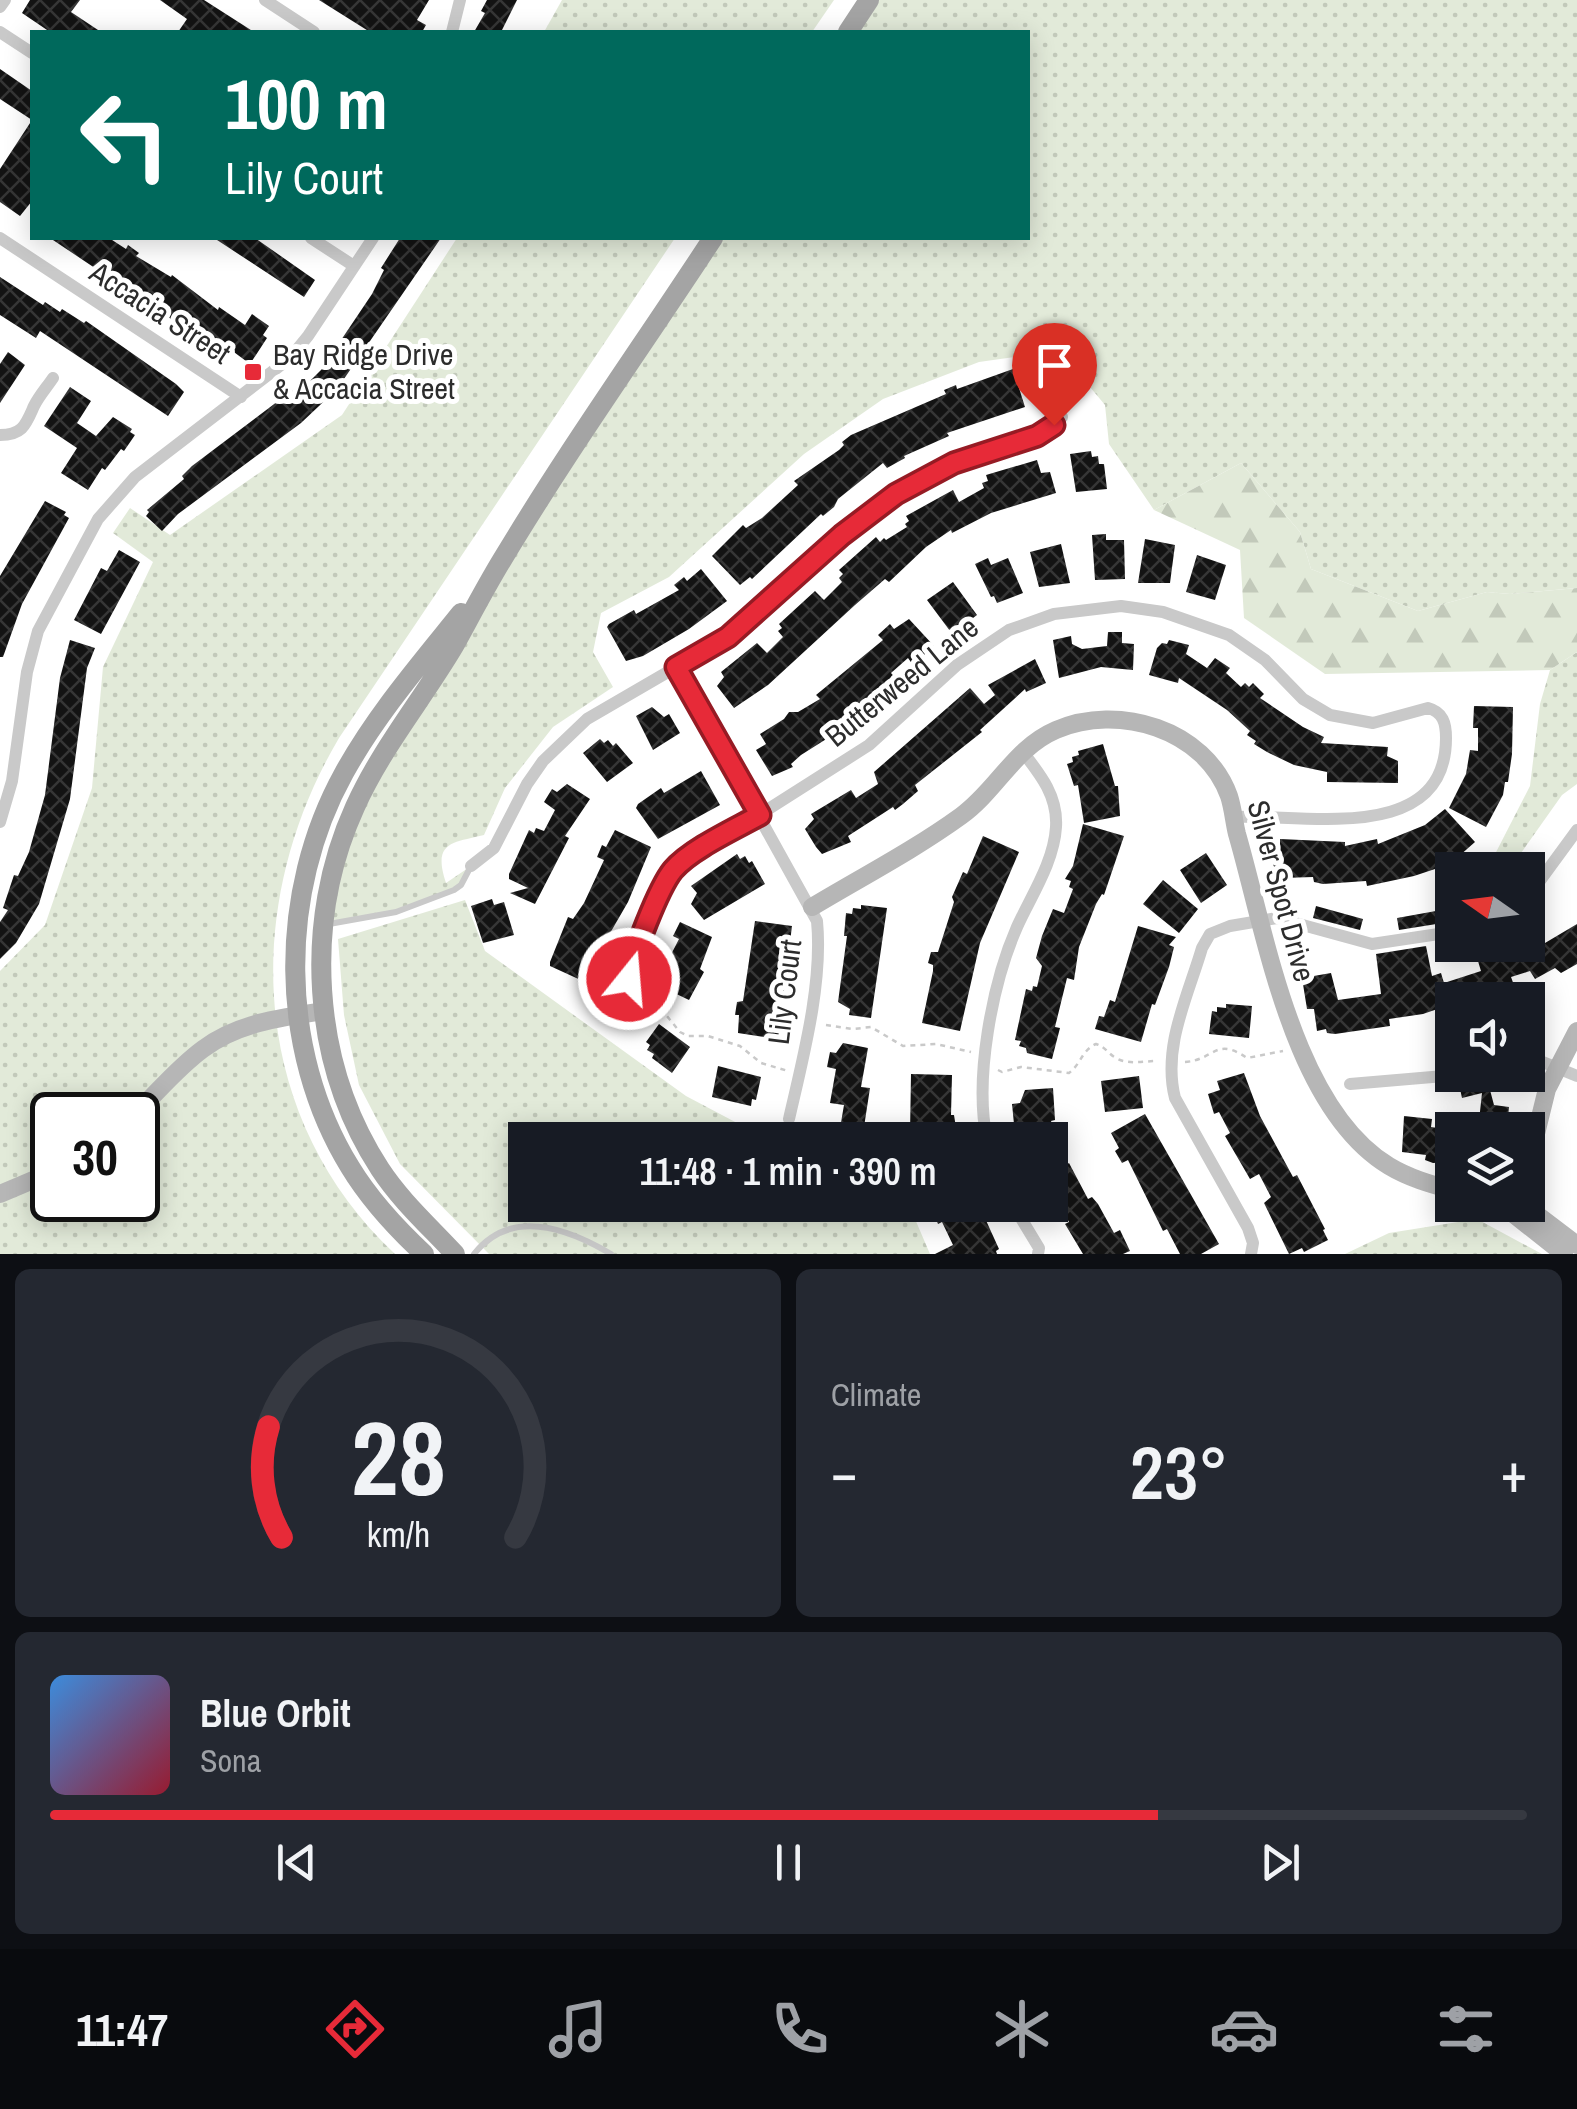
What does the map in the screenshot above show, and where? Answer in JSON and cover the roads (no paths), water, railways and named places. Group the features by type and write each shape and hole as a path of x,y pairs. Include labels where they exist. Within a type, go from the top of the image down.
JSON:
{"main road":[{"path":"849,30 869,0"},
{"path":"455,1254 401,1197 366,1144 340,1085 324,1012 321,964 323,924 333,870 360,795 502,560 713,240"},
{"path":"424,1254 377,1205 342,1154 318,1097 298,1015 298,916 313,845 331,798 373,726 502,560"}],"street":[{"path":"0,7 4,0"},
{"path":"265,0 311,30"},
{"path":"452,30 460,0"},
{"path":"0,32 30,53"},
{"name":"Accacia Street","path":"0,238 242,397"},
{"path":"314,240 354,266"},
{"path":"0,822 12,780 32,650 46,612 83,543 114,498 135,477 290,358 372,240"},
{"path":"0,434 14,434 27,425 53,378"},
{"path":"471,866 494,848 526,784 562,740 600,710 728,637 842,535 896,494 954,463 1037,436 1062,417"},
{"name":"Butterweed Lane","path":"628,1000 630,959 673,870 869,744 957,665 1009,630 1054,614 1121,606 1163,612 1229,635 1265,660 1303,699 1330,714 1364,723 1386,722 1428,708 1439,712 1446,730 1446,750 1434,782 1405,807 1344,820 1233,817"},
{"name":"Lily Court","path":"676,667 812,907 819,938 789,1118"},
{"name":"Silver Spot Drive","path":"812,907 965,813 1022,750 1058,729 1079,722 1112,719 1147,724 1178,739 1205,759 1229,797 1280,998 1299,1044 1337,1114 1366,1149 1406,1175 1435,1184"},
{"path":"983,1122 984,1061 1007,951 1054,841 1056,824 1050,792 1022,750"},
{"path":"1545,874 1577,830"},
{"path":"1251,1254 1253,1243 1248,1228 1175,1098 1171,1062 1202,948 1210,934 1262,919 1284,918 1372,944 1435,935"},
{"path":"158,1092 208,1045 246,1027 324,1012"},
{"path":"1543,1112 1556,1068 1577,1032"},
{"path":"1545,1063 1577,1076"},
{"path":"1350,1084 1435,1077"},
{"path":"0,1194 30,1181"},
{"path":"1545,1221 1577,1245"},
{"path":"1023,1222 1038,1254"},
{"path":"1526,1222 1564,1254"}],"lane":[{"path":"323,924 396,912 454,890 462,885 471,866"},
{"path":"474,1254 483,1243 504,1232 532,1225 560,1228 612,1254"}],"place":[{"name":"Bay Ridge Drive & Accacia Street","path":"253,372"}]}
